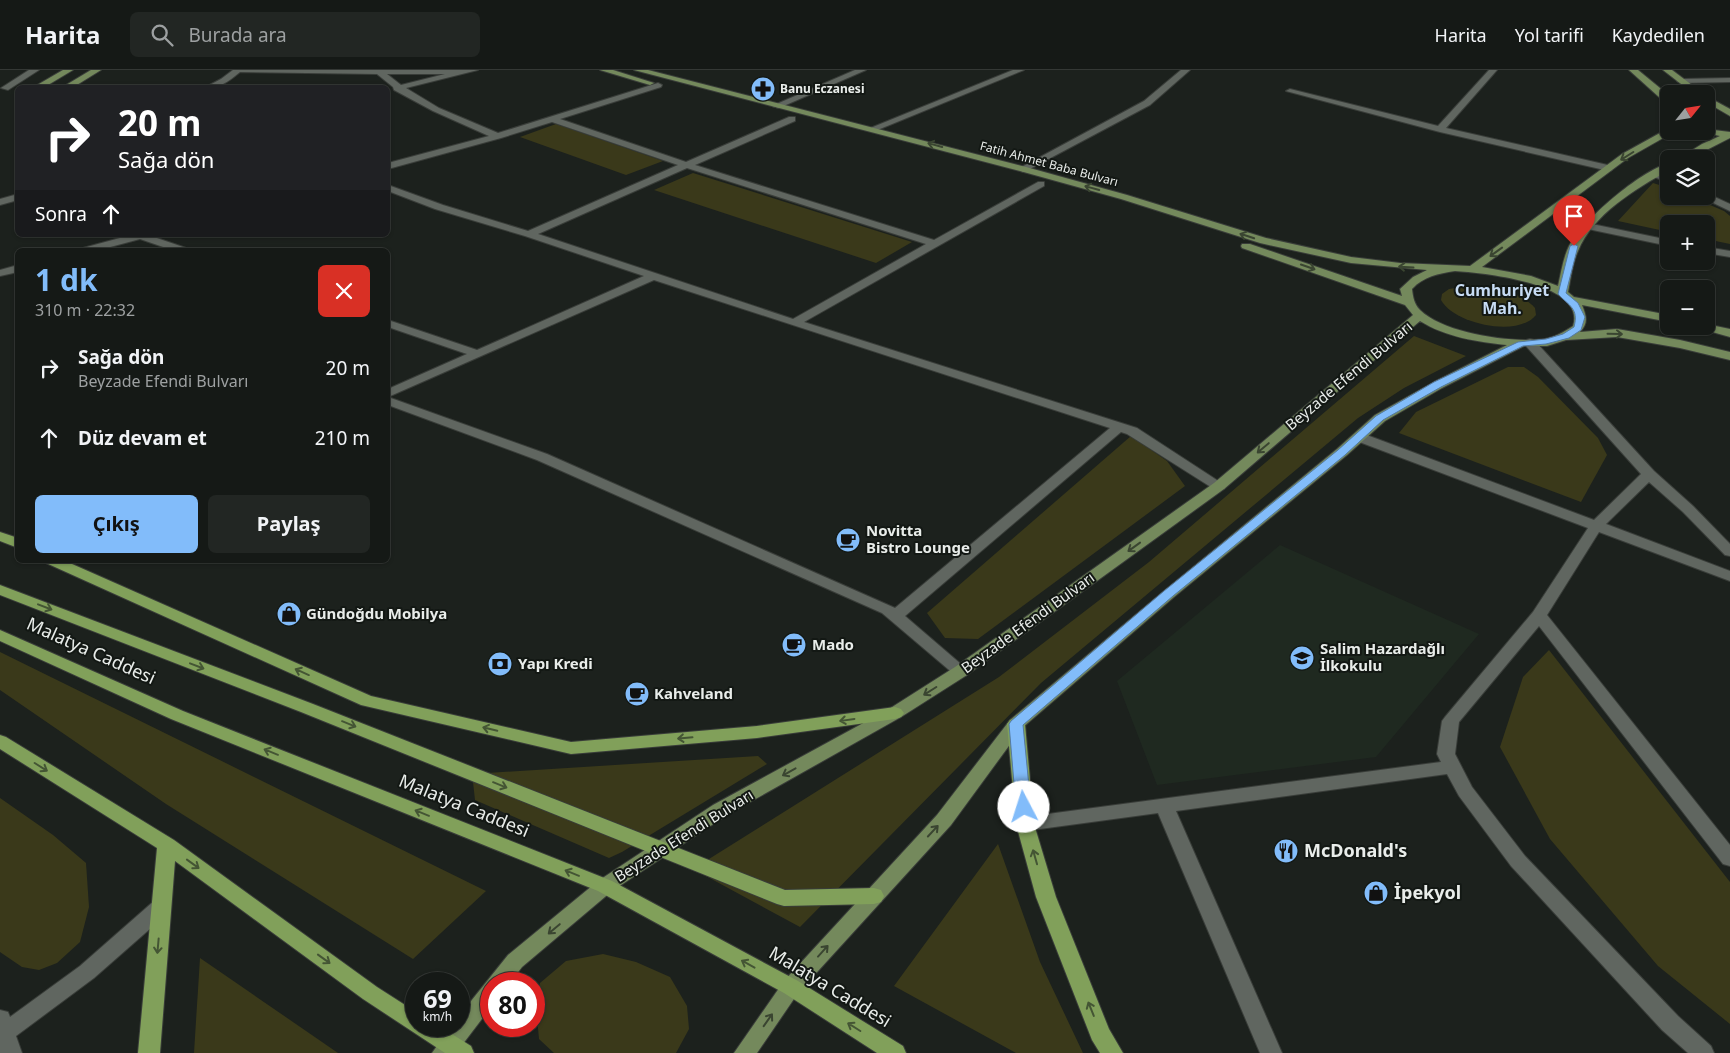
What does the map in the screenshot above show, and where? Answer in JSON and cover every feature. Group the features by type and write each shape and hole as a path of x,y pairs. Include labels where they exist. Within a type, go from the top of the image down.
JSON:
{"highway":[{"path":"0,536 15,543"},
{"path":"58,563 367,700 571,748 758,732 895,713"},
{"path":"0,590 307,708 784,898 874,896"},
{"name":"Malatya Caddesi","path":"0,635 177,715 605,886 791,987 895,1053"},
{"path":"1016,724 1025,824 1046,897 1100,1033 1112,1053"},
{"path":"0,741 167,845 370,993 405,1016"},
{"path":"149,1053 167,845"},
{"path":"435,1037 451,1050"}],"main road":[{"path":"42,85 69,70"},
{"path":"70,85 97,70"},
{"name":"Fatih Ahmet Baba Bulvarı","path":"604,70 1084,195 1193,230"},
{"name":"Fatih Ahmet Baba Bulvarı","path":"638,70 1023,169 1124,197 1264,241 1351,260 1390,265 1455,268"},
{"path":"1633,70 1660,92"},
{"path":"1668,70 1687,85"},
{"path":"1715,104 1730,113"},
{"path":"1715,110 1730,113"},
{"path":"1715,133 1730,135"},
{"path":"1697,150 1730,135"},
{"path":"1472,269 1625,156 1660,136"},
{"path":"1565,296 1574,246 1587,226 1638,184 1660,171"},
{"path":"1238,244 1408,302 1420,315 1439,326 1464,335 1492,341 1526,343 1546,342 1566,336 1618,333 1680,344 1730,356"},
{"path":"1408,302 1406,289 1414,279 1432,272 1455,268 1512,274 1540,282 1565,296 1575,305 1581,317 1578,328 1566,336"},
{"path":"1565,296 1660,317"},
{"name":"Beyzade Efendi Bulvarı","path":"506,972 515,961 605,886 720,810 895,713 961,671 1219,486 1420,315"},
{"path":"1715,329 1730,333"},
{"path":"745,1053 791,987 944,820 1016,724 1380,418 1429,389 1526,343"},
{"path":"451,1050 480,1007"}],"street":[{"path":"3,88 35,70"},
{"path":"215,85 224,81 238,70"},
{"path":"242,70 464,72"},
{"path":"397,88 474,70"},
{"path":"776,106 862,70"},
{"path":"872,129 1020,70"},
{"path":"1023,169 1147,103 1186,70"},
{"path":"1440,129 1493,70"},
{"path":"380,72 397,88 413,98 459,121 498,136"},
{"path":"1681,81 1730,80"},
{"path":"390,165 498,136 658,85"},
{"path":"1290,91 1440,129 1609,168"},
{"path":"552,119 687,165 936,244"},
{"path":"529,234 792,119"},
{"path":"1655,174 1660,176"},
{"path":"794,323 1041,184"},
{"path":"390,189 439,207 529,234 794,323 1119,426 1132,431 1219,486"},
{"path":"0,202 15,198"},
{"path":"1715,200 1730,208"},
{"path":"1587,226 1660,241"},
{"path":"94,248 135,237"},
{"path":"147,237 177,248"},
{"path":"1715,252 1730,254"},
{"path":"390,392 651,276"},
{"path":"390,324 478,354"},
{"path":"1526,343 1649,474 1688,509 1730,552"},
{"path":"390,402 542,457 888,610 961,671"},
{"path":"895,616 1119,426"},
{"path":"1359,436 1730,576"},
{"path":"1649,474 1596,526 1576,554 1539,615 1452,721 1446,754 1465,791 1518,862 1670,1023 1703,1053"},
{"path":"1539,615 1730,859"},
{"path":"1025,824 1452,766"},
{"path":"1164,805 1271,1053"},
{"path":"11,1053 2,1026 87,972 161,907"}],"shaded area":[{"path":"556,124 663,161 626,175 520,137"},
{"path":"693,173 912,242 876,263 654,190"},
{"path":"1653,183 1660,185 1660,205 1710,205 1724,211 1730,216 1730,244 1715,241 1715,215 1660,215 1660,230 1618,221"},
{"path":"1473,285 1490,287 1514,294 1529,302 1535,308 1536,315 1527,322 1515,326 1487,325 1459,316 1441,300 1442,294 1449,289"},
{"path":"1414,336 1466,356 1404,388 1358,418 1041,683 800,927 693,869 999,677 1149,562"},
{"path":"1508,367 1524,367 1538,377 1598,438 1607,455 1581,502 1399,433 1416,412"},
{"path":"1131,436 1167,461 1185,486 978,639 945,638 927,613"},
{"name":"Salim Hazardağlı İlkokulu","path":"1280,545 1479,634 1376,757 1157,785 1117,681"},
{"path":"1549,650 1730,882 1730,1024 1658,966 1550,839 1500,747 1523,677"},
{"path":"0,652 486,891 413,959 166,804 0,690"},
{"path":"758,756 767,764 609,858 475,800 473,782 487,773"},
{"path":"0,798 53,835 86,863 89,907 80,942 57,963 39,970 22,967 0,952"},
{"path":"998,844 1040,962 1083,1053 1016,1053 894,986"},
{"path":"603,954 636,962 670,977 687,1006 689,1029 676,1053 554,1053 539,1039 539,1037 545,1037 545,979 566,961"},
{"path":"200,958 338,1053 194,1053"}],"place":[{"name":"Banu Eczanesi","path":"763,89"},
{"name":"Novitta Bistro Lounge","path":"848,540"},
{"name":"Gündoğdu Mobilya","path":"289,614"},
{"name":"Mado","path":"794,645"},
{"name":"Salim Hazardağlı İlkokulu","path":"1302,658"},
{"name":"Yapı Kredi","path":"500,664"},
{"name":"Kahveland","path":"637,694"},
{"name":"McDonald's","path":"1286,851"},
{"name":"İpekyol","path":"1376,893"}],"district":[{"name":"Cumhuriyet Mah.","path":"1502,299"}],"route":[{"path":"1024,807 1016,724 1169,594 1342,452 1380,418 1438,384 1521,344 1546,342 1566,336 1578,328 1581,317 1575,305 1562,294 1574,246"}]}
